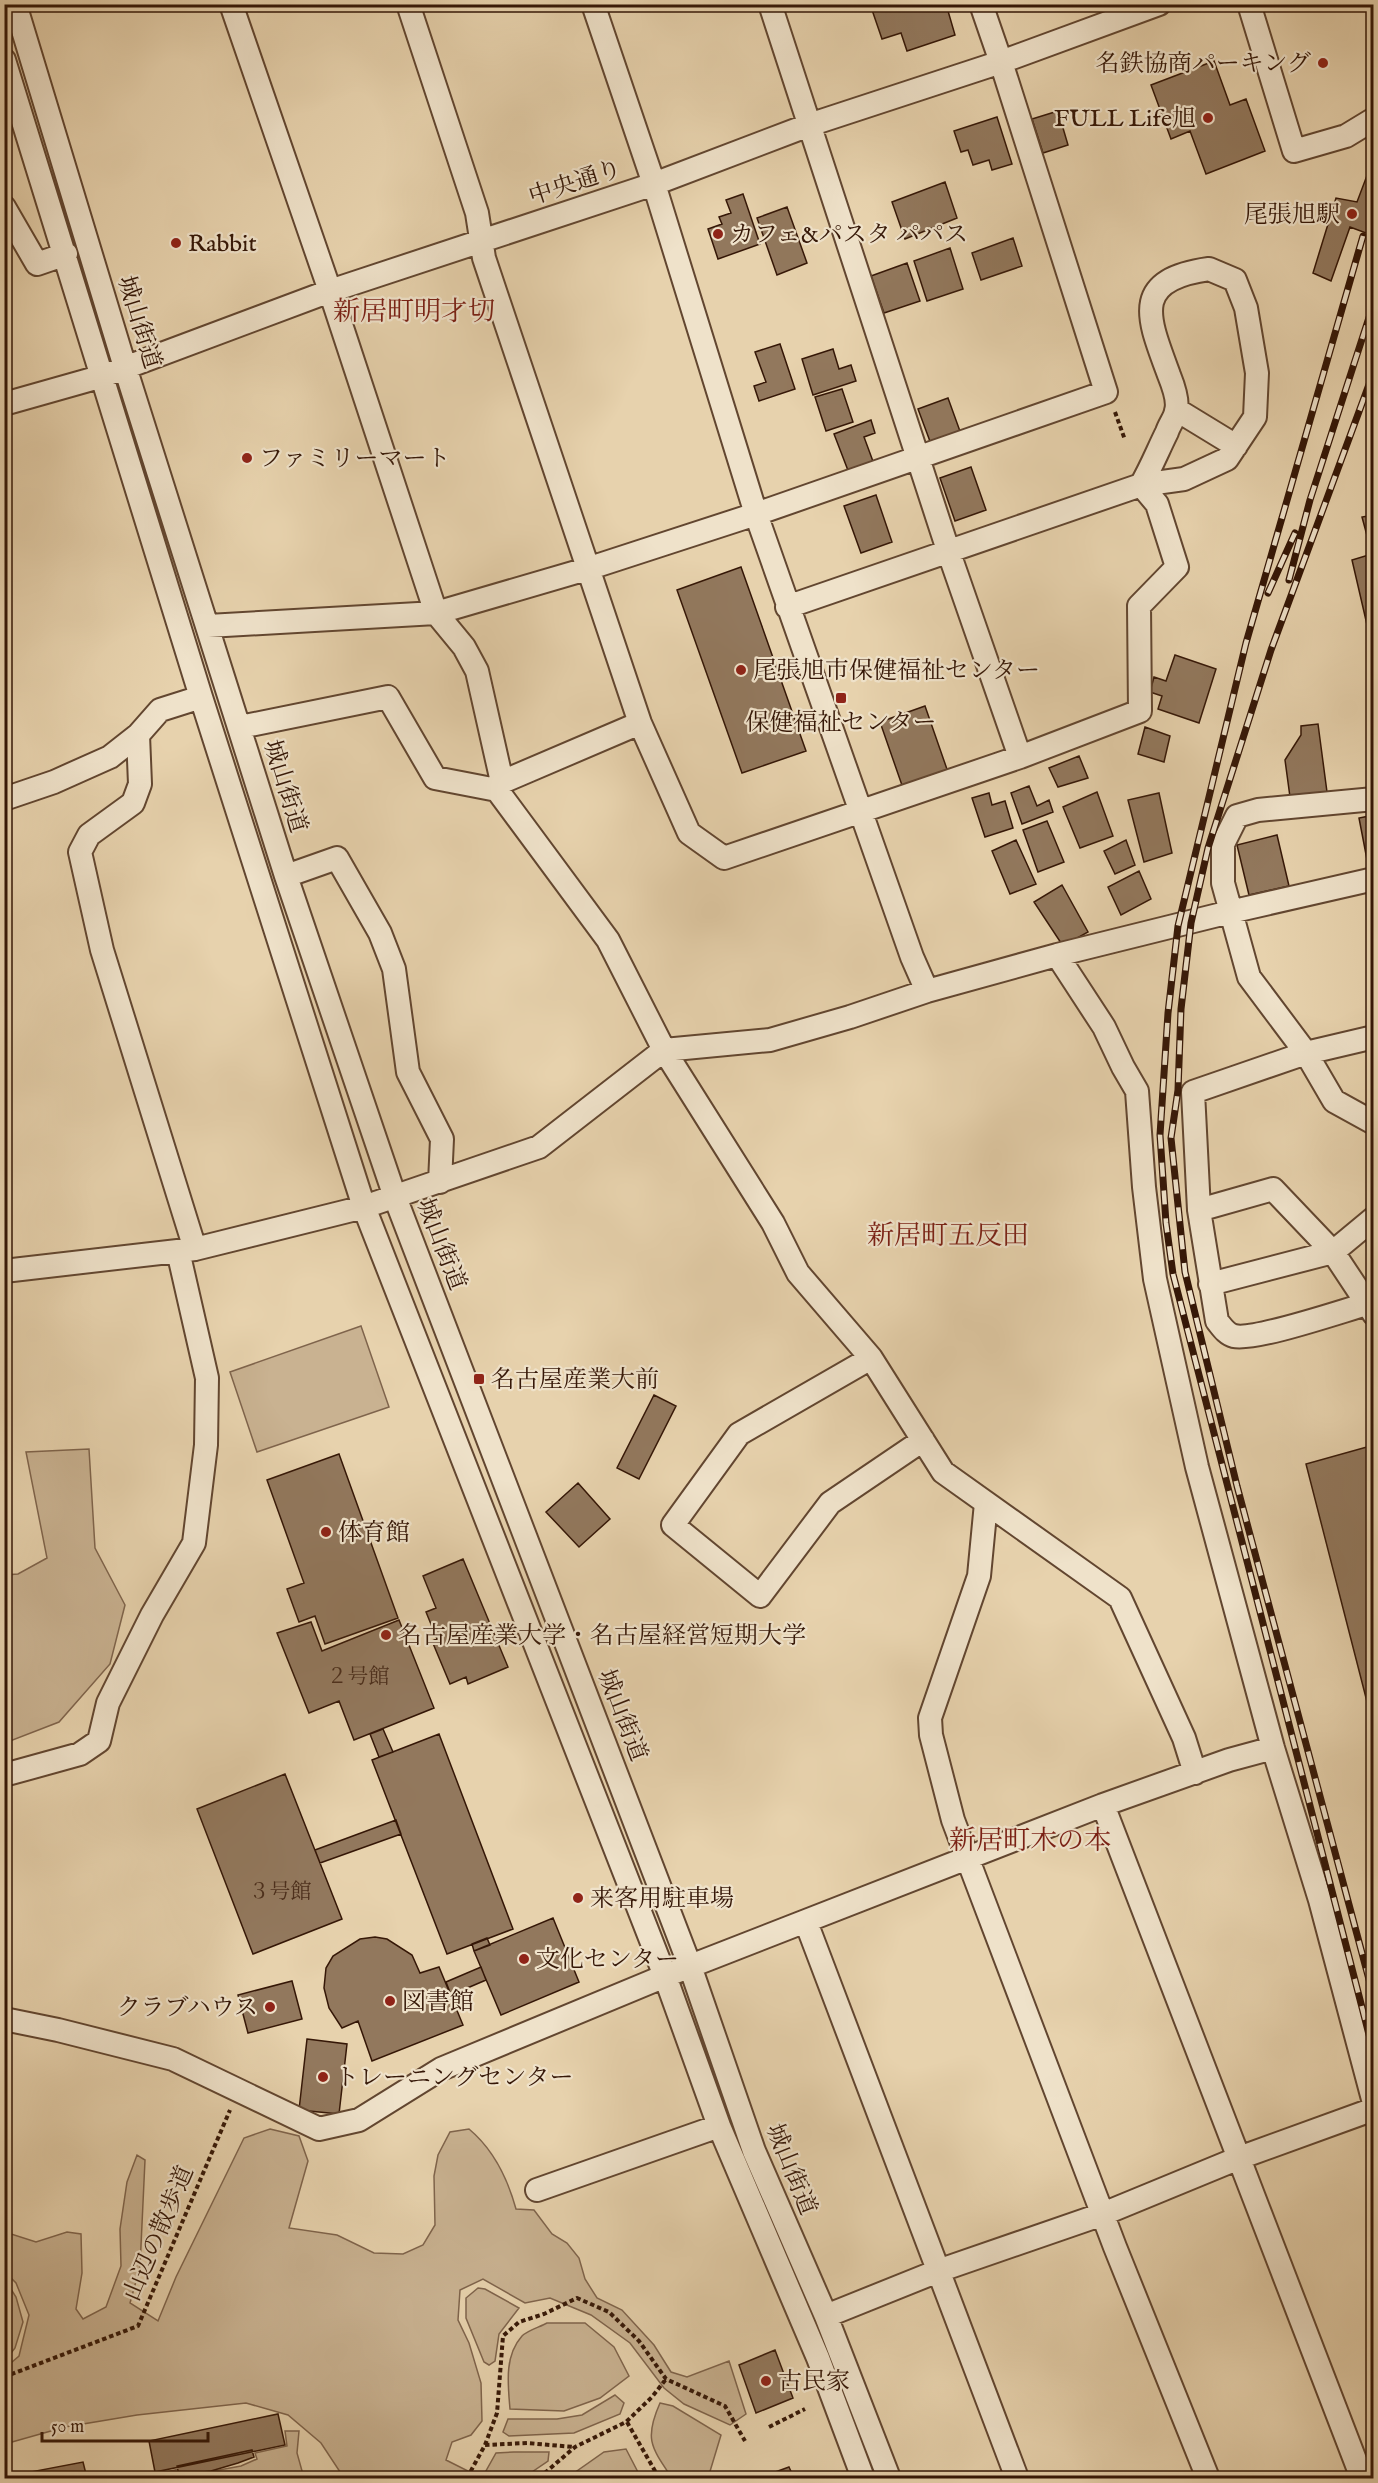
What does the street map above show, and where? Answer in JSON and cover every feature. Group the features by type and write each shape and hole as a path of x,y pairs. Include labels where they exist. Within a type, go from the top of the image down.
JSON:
{"street":[{"name":"城山街道","path":"15,4 125,367 286,876 395,1197 690,1966 754,2151 825,2316 889,2478"},
{"path":"231,4 330,291 436,613 464,647 477,671 500,786 608,940 664,1050 773,1223 798,1273 871,1358 943,1472 1120,1598 1184,1738 1195,1773"},
{"path":"408,4 477,213 484,258 590,568 640,723 689,833 724,858 1020,758 1140,711 1139,606 1178,567 1157,504 1141,485"},
{"path":"593,4 654,184 787,607 912,957 927,991"},
{"path":"770,4 948,550 1020,758"},
{"path":"208,626 436,613 590,568 756,514 1106,392 981,4"},
{"name":"中央通り","path":"4,404 103,376 330,291 654,184 809,125 1001,62 1159,4"},
{"path":"1249,4 1294,151 1346,136 1374,119"},
{"name":"城山街道","path":"4,60 66,254 201,697 364,1207 665,1976 719,2126 818,2358 863,2478"},
{"path":"4,207 37,264 66,254"},
{"path":"787,607 1141,485 1184,478 1227,459 1255,417 1257,374 1246,308 1235,280 1209,269 1186,272 1162,284 1152,302 1151,320 1173,385 1177,410 1141,485"},
{"path":"1177,410 1236,446"},
{"path":"4,799 54,782 110,757 138,735 160,710 201,697"},
{"path":"240,728 388,697 435,778 500,786 640,723"},
{"path":"4,1775 80,1754 99,1741 108,1703 152,1615 194,1543 206,1445 207,1378 186,1250 102,950 80,852 89,835 133,803 140,784 138,735"},
{"path":"1374,799 1258,810 1237,816 1223,844 1223,883 1249,977 1306,1053 1334,1101 1374,1123"},
{"path":"286,876 337,858 380,933 394,969 408,1072 442,1139 440,1182"},
{"path":"4,1270 186,1250 364,1207 539,1147 664,1050 770,1040 850,1017 927,991 1057,955 1374,879"},
{"path":"1057,955 1104,1027 1137,1091 1144,1187 1155,1279 1197,1467 1273,1748 1320,1900 1374,2103"},
{"path":"1199,1210 1273,1189 1333,1252 1371,1309 1254,1336 1232,1336 1224,1330 1217,1321 1199,1210 1193,1092 1306,1053 1374,1037"},
{"path":"1210,1284 1333,1252 1374,1218"},
{"path":"871,1358 740,1434 673,1525 760,1596 830,1503 923,1440"},
{"path":"986,1503 979,1576 930,1718 931,1734 953,1820 1103,2214 1208,2478"},
{"path":"4,2019 173,2059 319,2129 359,2120 441,2069 690,1966 1103,1805 1229,1760 1273,1748"},
{"path":"1103,1805 1362,2478"},
{"path":"806,1922 1017,2478"},
{"path":"825,2316 938,2271 1103,2214 1239,2158 1374,2109"},
{"path":"537,2190 719,2126"}],"path":[{"path":"1106,392 1122,427 1125,440"},
{"name":"山辺の散歩道","path":"4,2377 138,2326 239,2090"},
{"path":"467,2478 485,2445 497,2413 503,2336 519,2322 544,2314 578,2298 609,2312 639,2341 666,2379 725,2406 745,2441"},
{"path":"539,2478 574,2447 626,2422 652,2397 666,2379"},
{"path":"769,2427 804,2409"},
{"path":"626,2422 659,2478"},
{"path":"485,2445 527,2443 574,2447"}],"shaded area":[{"path":"361,1326 389,1407 257,1452 230,1372"},
{"path":"89,1449 95,1548 125,1605 110,1664 59,1722 5,1743 5,1575 18,1574 47,1558 26,1452"},
{"path":"270,2129 299,2136 308,2161 289,2228 337,2235 374,2253 403,2254 423,2245 435,2225 434,2176 438,2155 450,2132 469,2129 478,2137 499,2166 516,2209 534,2210 552,2234 567,2243 579,2258 585,2279 597,2298 622,2310 654,2345 671,2372 687,2377 729,2361 746,2414 730,2425 684,2404 664,2388 630,2343 591,2315 550,2298 525,2303 483,2279 460,2290 458,2320 469,2343 481,2383 482,2421 471,2435 452,2442 446,2460 476,2475 474,2478 344,2478 321,2443 288,2415 246,2403 137,2415 65,2427 5,2444 5,2368 19,2356 29,2315 16,2283 5,2272 5,2232 36,2242 67,2232 81,2234 82,2273 76,2309 83,2319 106,2307 121,2266 120,2229 127,2182 137,2155 145,2160 140,2267 130,2303 158,2321 176,2277 244,2138"},
{"path":"4,2278 16,2297 23,2322 15,2348 5,2361"},
{"path":"478,2288 485,2289 519,2308 499,2334 495,2361 489,2365 484,2362 466,2318 466,2298"},
{"path":"547,2323 585,2323 614,2347 629,2376 600,2398 564,2411 510,2409 508,2371 512,2352 522,2336"},
{"path":"615,2395 624,2403 620,2414 574,2433 509,2436 503,2432 508,2419 557,2419 582,2415"},
{"path":"660,2403 673,2406 721,2435 708,2478 672,2478 652,2442 652,2426"},
{"path":"285,2431 299,2431 297,2453 304,2478 142,2478 179,2469 181,2477 241,2466 257,2459 255,2453 287,2446"},
{"path":"626,2449 641,2478 567,2478 604,2452"},
{"path":"549,2452 548,2461 523,2478 482,2478 496,2453"}],"building":[{"path":"870,4 946,4 955,35 907,51 901,33 882,39"},
{"name":"FULL Life旭","path":"1214,61 1230,105 1246,99 1265,151 1206,174 1190,131 1171,139 1151,85"},
{"path":"1058,111 1068,145 1043,153 1032,119"},
{"path":"997,117 1012,164 992,170 989,160 973,165 968,150 961,152 954,131"},
{"name":"尾張旭駅","path":"1374,157 1374,236 1350,227 1331,281 1313,273 1336,198 1357,202"},
{"path":"945,182 957,218 905,239 892,202"},
{"path":"743,194 760,244 718,259 708,229 722,224 719,217 731,213 726,200"},
{"path":"787,207 807,263 777,275 757,218"},
{"path":"1013,238 1022,266 981,280 972,253"},
{"path":"950,248 963,289 927,301 914,261"},
{"path":"907,263 920,301 884,313 871,276"},
{"path":"780,344 795,389 759,401 754,386 766,382 755,352"},
{"path":"833,349 839,369 851,365 856,381 813,395 802,359"},
{"path":"842,389 853,422 826,431 815,397"},
{"path":"948,398 961,434 931,444 918,409"},
{"path":"871,420 875,433 864,437 874,464 849,473 834,434"},
{"path":"971,467 986,510 955,521 940,478"},
{"path":"876,495 892,542 861,553 844,506"},
{"path":"1374,515 1374,655 1352,560 1372,554 1362,517"},
{"name":"尾張旭市保健福祉センター","path":"741,567 806,751 742,773 677,590"},
{"path":"1175,655 1216,669 1199,723 1158,709 1162,696 1150,692 1154,677 1166,681"},
{"path":"925,706 949,775 904,791 880,722"},
{"path":"1318,724 1327,792 1290,797 1285,760 1301,735 1301,726"},
{"path":"1145,727 1170,736 1164,762 1138,754"},
{"path":"1079,756 1088,778 1058,787 1049,768"},
{"path":"1029,786 1037,806 1049,800 1053,812 1022,824 1011,793"},
{"path":"1097,792 1113,836 1080,848 1063,807"},
{"path":"989,793 992,805 1005,801 1013,828 985,837 972,798"},
{"path":"1159,793 1172,853 1144,862 1128,800"},
{"path":"1374,815 1374,869 1369,870 1359,818"},
{"path":"1047,821 1064,862 1038,872 1023,830"},
{"path":"1277,835 1289,886 1249,895 1237,845"},
{"path":"1016,840 1036,884 1010,894 992,851"},
{"path":"1126,840 1135,865 1115,874 1104,851"},
{"path":"1139,871 1151,899 1121,915 1108,887"},
{"path":"1062,885 1088,932 1063,946 1034,902"},
{"path":"654,1395 676,1406 639,1479 617,1468"},
{"path":"1374,1445 1374,1729 1306,1464"},
{"name":"体育館","path":"339,1454 398,1618 325,1644 315,1616 299,1622 287,1589 304,1583 267,1480"},
{"path":"578,1483 610,1519 579,1547 546,1512"},
{"path":"463,1559 508,1667 468,1684 466,1677 450,1684 432,1641 437,1639 426,1612 436,1608 423,1576"},
{"path":"399,1620 434,1708 354,1740 339,1701 309,1713 277,1633 311,1622 322,1651"},
{"path":"383,1729 393,1752 379,1757 370,1734"},
{"path":"439,1734 513,1929 447,1954 372,1760"},
{"path":"285,1774 342,1919 253,1954 197,1809"},
{"path":"396,1820 401,1834 320,1863 315,1850"},
{"name":"文化センター","path":"553,1918 579,1982 501,2015 474,1951"},
{"name":"図書館","path":"375,1937 387,1939 412,1955 420,1973 439,1967 463,2025 372,2061 358,2021 342,2028 329,2008 324,1988 326,1968 333,1956 360,1939"},
{"path":"487,1938 490,1945 474,1951 472,1944"},
{"path":"481,1967 486,1980 451,1995 446,1982"},
{"name":"クラブハウス","path":"292,1981 302,2019 248,2033 238,1995"},
{"name":"トレーニングセンター","path":"307,2039 347,2044 339,2114 299,2110"},
{"name":"古民家","path":"775,2350 793,2398 756,2413 739,2365"},
{"path":"278,2414 285,2445 155,2472 149,2441"},
{"path":"252,2450 254,2457 238,2463 211,2471 179,2475 177,2466"},
{"path":"83,2462 87,2478 4,2478 4,2477"},
{"path":"789,2467 794,2478 759,2478"}],"railway":[{"path":"1363,236 1246,643 1178,926 1168,1013 1160,1135 1166,1223 1173,1274 1374,2054"},
{"path":"1289,580 1310,500 1374,302"},
{"path":"1374,371 1271,650 1208,848 1191,923 1181,1009 1178,1090 1171,1138 1185,1272 1237,1486 1374,1998"},
{"path":"1268,593 1295,533"}],"place":[{"name":"名鉄協商パーキング","path":"1323,63"},
{"name":"FULL Life旭","path":"1208,118"},
{"name":"尾張旭駅","path":"1352,214"},
{"name":"カフェ&パスタ パパス","path":"718,234"},
{"name":"Rabbit","path":"176,243"},
{"name":"ファミリーマート","path":"247,458"},
{"name":"尾張旭市保健福祉センター","path":"741,670"},
{"name":"保健福祉センター","path":"841,698"},
{"name":"名古屋産業大前","path":"479,1379"},
{"name":"体育館","path":"326,1532"},
{"name":"名古屋産業大学・名古屋経営短期大学","path":"386,1635"},
{"name":"来客用駐車場","path":"578,1898"},
{"name":"文化センター","path":"524,1959"},
{"name":"図書館","path":"390,2001"},
{"name":"クラブハウス","path":"270,2007"},
{"name":"トレーニングセンター","path":"323,2077"},
{"name":"古民家","path":"766,2381"}],"district":[{"name":"新居町明才切","path":"414,311"},
{"name":"新居町五反田","path":"948,1235"},
{"name":"新居町木の本","path":"1030,1840"}]}
